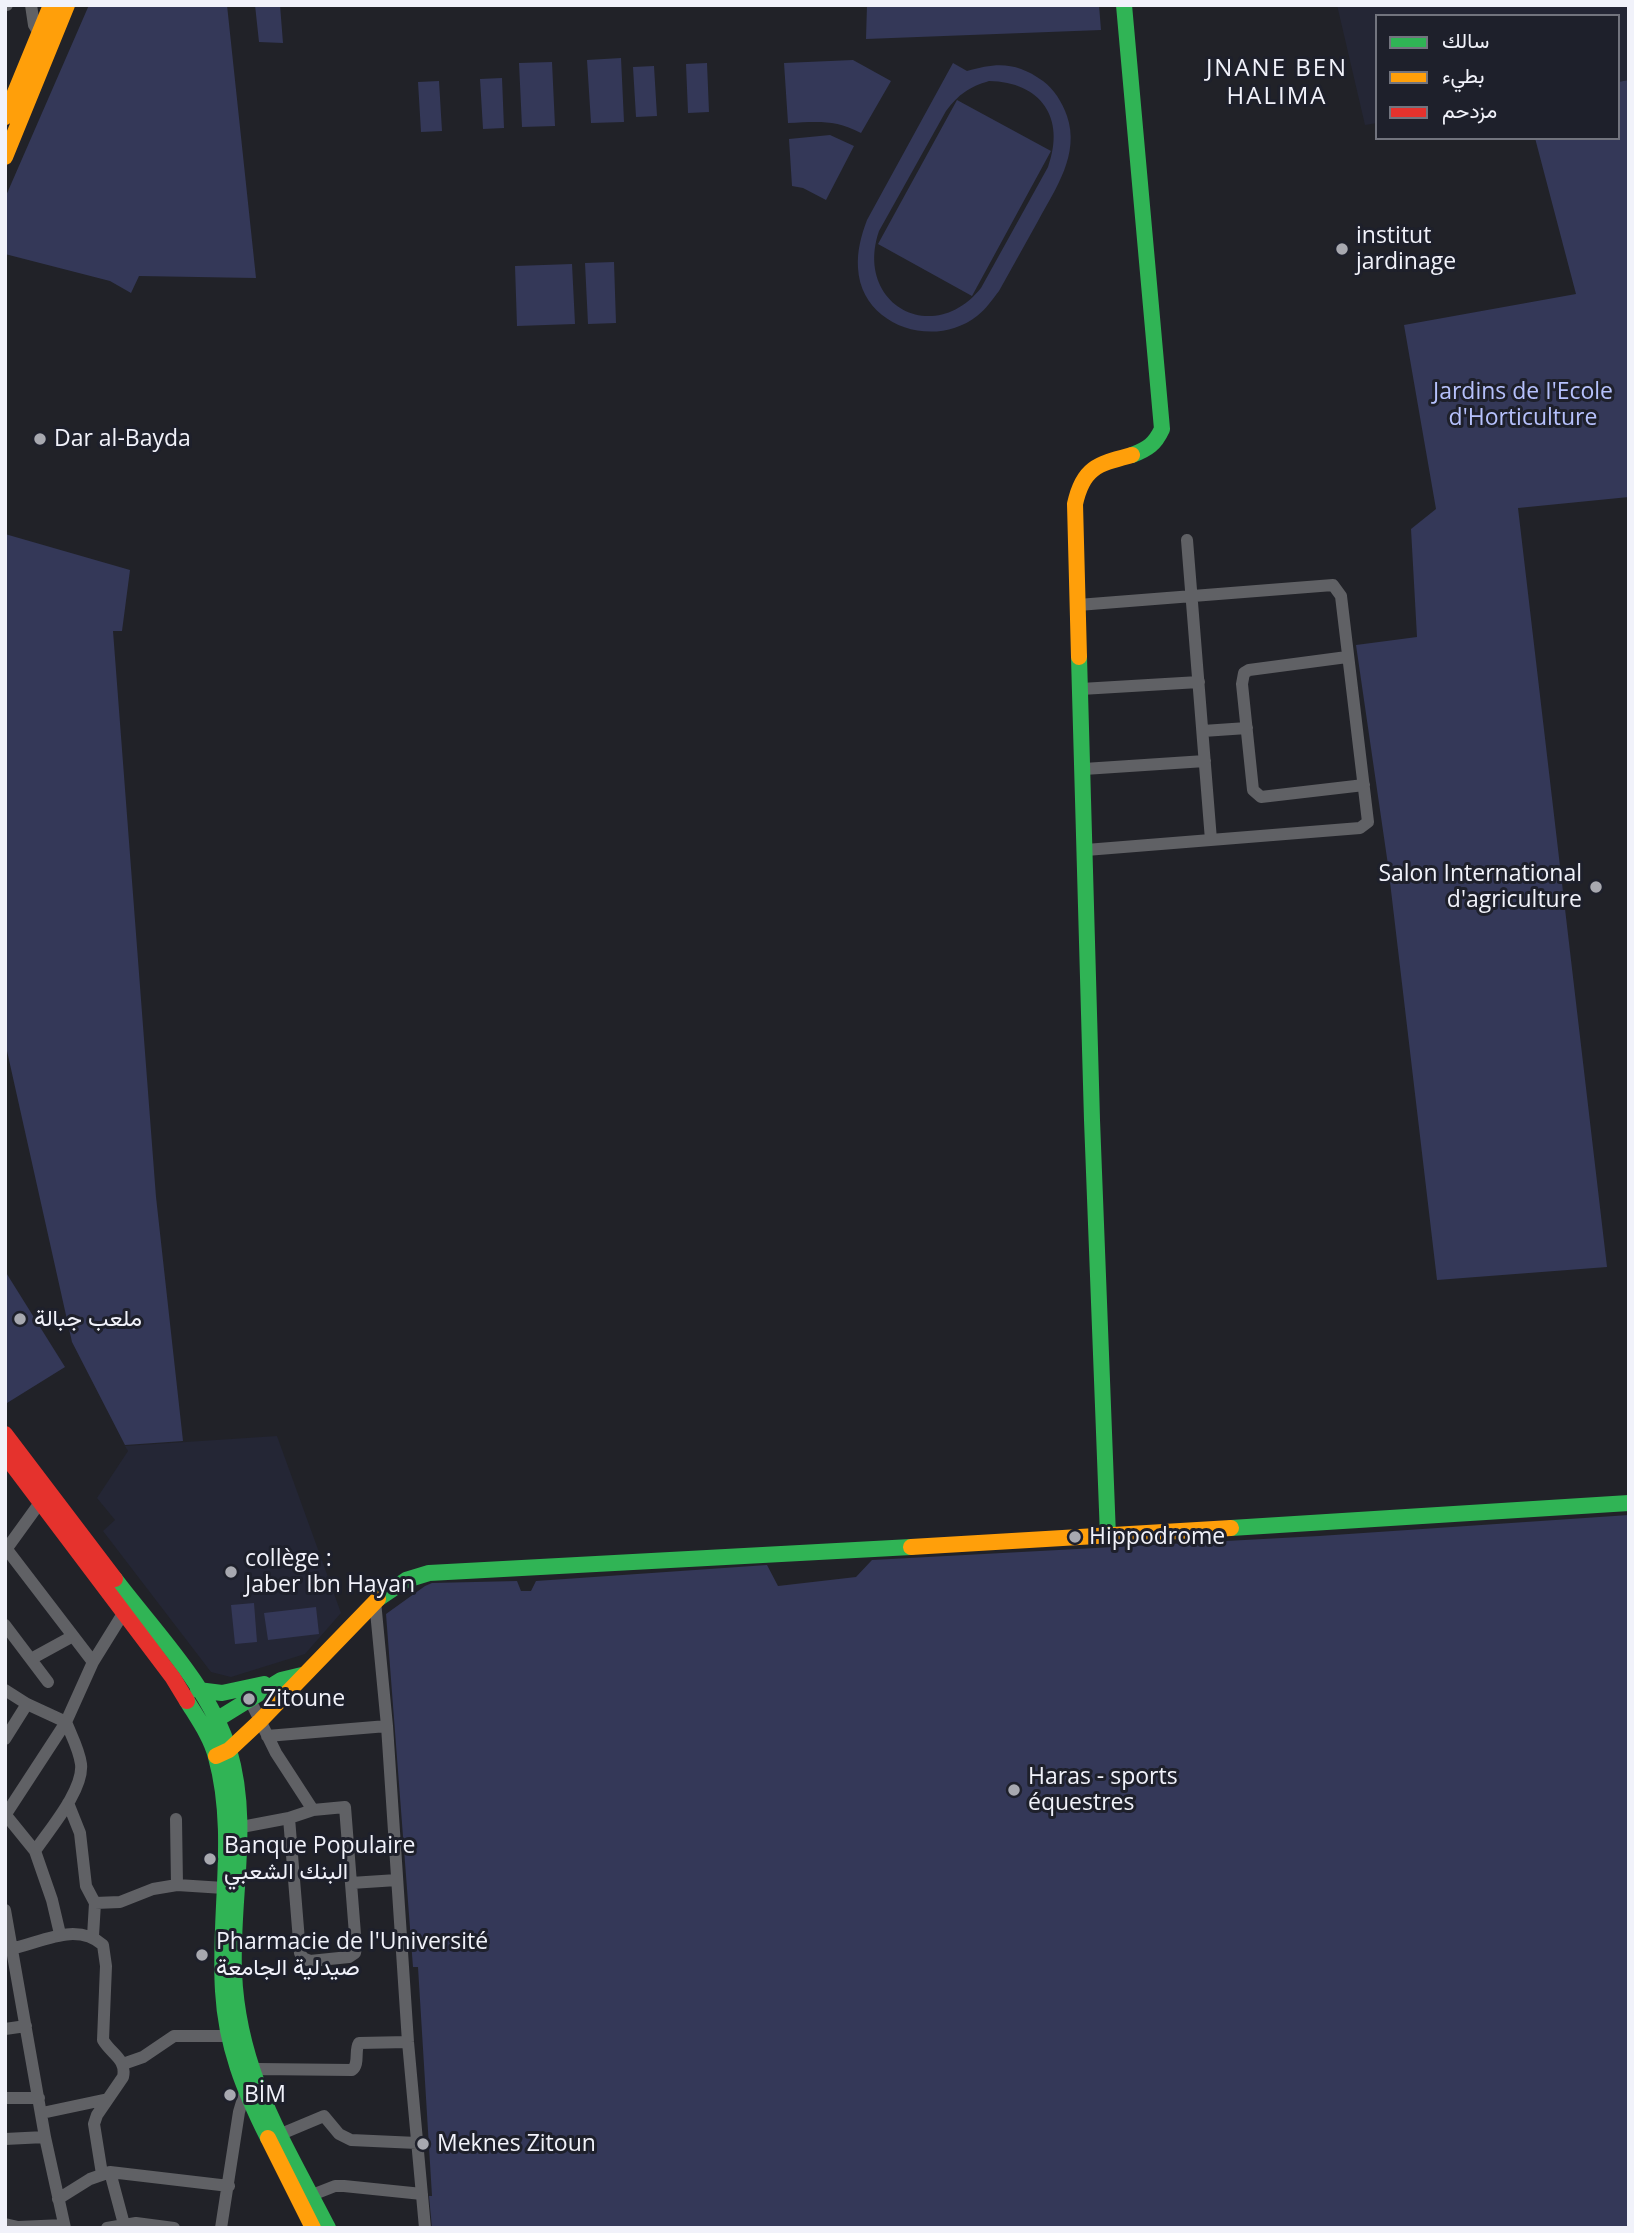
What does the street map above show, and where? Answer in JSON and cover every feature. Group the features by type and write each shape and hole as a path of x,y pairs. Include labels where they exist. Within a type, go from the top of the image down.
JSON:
{"main road":[{"path":"5,117 51,5"},
{"path":"5,157 67,5"},
{"path":"1108,1536 1092,1120 1076,504 1081,479 1097,466 1150,448 1158,442 1162,429 1124,5"},
{"path":"5,1434 124,1612 210,1724"},
{"path":"5,1455 44,1496 198,1690 222,1753 223,1793 233,1829 234,1969 243,2038 253,2075 328,2228"},
{"path":"222,1753 263,1728 302,1675 375,1601 406,1580 429,1573 1108,1536 1629,1503"},
{"path":"210,1724 247,1694 281,1680 302,1675"},
{"path":"198,1690 247,1694"},
{"path":"233,1829 224,1888 222,1974 228,2036 245,2092 313,2228"}],"street":[{"path":"31,5 34,25 40,35"},
{"path":"1187,540 1211,840"},
{"path":"1078,605 1333,585 1341,596 1368,821 1360,828 1086,850"},
{"path":"1347,657 1249,670 1244,673 1242,684 1253,790 1258,796 1364,785"},
{"path":"1081,689 1199,682"},
{"path":"1203,732 1247,728"},
{"path":"1084,769 1205,761"},
{"path":"44,1496 6,1548 93,1662"},
{"path":"375,1601 387,1726 408,2042 425,2228"},
{"path":"60,1934 52,1900 35,1851 6,1814 66,1722 93,1662 124,1612"},
{"path":"5,1625 48,1682"},
{"path":"31,1659 73,1636"},
{"path":"5,1690 27,1704 66,1722 81,1765 79,1782 68,1803 35,1851"},
{"path":"247,1694 285,1769 313,1810"},
{"path":"5,1739 27,1704"},
{"path":"263,1728 387,1726"},
{"path":"68,1803 80,1833 86,1886 95,1903 93,1936"},
{"path":"233,1829 289,1818 313,1810 345,1807 355,1953 349,1957 310,1961 300,1953 289,1818"},
{"path":"176,1819 177,1885"},
{"path":"351,1883 397,1880"},
{"path":"95,1903 120,1902 153,1889 177,1885 224,1888"},
{"path":"5,1910 9,1949 64,2227 18,2227 5,2224"},
{"path":"9,1949 60,1934 81,1933 93,1936 103,1945 106,1957 103,2040 123,2064 123,2077 94,2124 106,2173 124,2226"},
{"path":"5,2029 26,2026"},
{"path":"123,2064 143,2057 174,2036 228,2036"},
{"path":"221,2228 239,2112 245,2092 257,2069 352,2070 356,2066 359,2043 408,2042"},
{"path":"5,2098 39,2098"},
{"path":"42,2113 108,2099"},
{"path":"281,2134 304,2122 324,2116 339,2134 351,2140 417,2143"},
{"path":"5,2139 45,2137"},
{"path":"58,2199 90,2179 106,2173 229,2186"},
{"path":"312,2195 335,2186 422,2194"},
{"path":"107,2228 174,2228"}],"shaded area":[{"path":"1337,5 1629,5 1629,80 1620,82 1620,14 1375,14 1375,123 1365,125"},
{"name":"collège : Jaber Ibn Hayan","path":"277,1436 341,1613 305,1654 231,1677 211,1672 103,1531 115,1520 97,1498 128,1451 125,1446"}],"green space":[{"path":"89,5 227,5 256,278 139,276 131,293 110,281 5,254 5,198"},
{"path":"255,5 280,5 283,43 259,42"},
{"path":"867,5 1099,5 1101,30 866,39"},
{"path":"621,58 624,122 591,123 587,60"},
{"path":"853,60 891,81 861,133 834,123 788,123 784,63"},
{"path":"552,62 555,126 522,127 519,63"},
{"path":"707,63 709,112 688,113 686,64"},
{"path":"953,63 967,71 997,65 1015,67 1043,81 1057,96 1067,116 1070,130 1064,170 999,291 977,316 960,326 941,331 921,331 886,318 872,305 862,288 858,268 860,244 867,220","holes":["982,83 1007,83 1023,88 1045,106 1054,133 1048,167 981,288 962,306 941,315 921,316 903,309 888,297 878,279 874,257 879,231 951,105 965,92"]},
{"path":"654,66 657,116 636,117 633,67"},
{"path":"502,78 504,128 483,129 480,79"},
{"name":"Jardins de I'Ecole d'Horticulture","path":"1629,80 1629,497 1518,508 1607,1267 1437,1280 1388,865 1356,645 1417,637 1411,529 1436,509 1404,325 1576,294 1536,140 1620,140 1620,82"},
{"path":"439,81 442,131 421,132 418,82"},
{"path":"957,100 1051,151 972,296 878,244"},
{"path":"830,135 854,146 826,200 803,188 792,186 789,139"},
{"path":"614,262 616,323 588,324 585,263"},
{"path":"572,264 575,324 517,326 515,266"},
{"path":"5,534 130,570 122,631 113,631 156,1197 183,1441 125,1445 72,1342 5,1042"},
{"name":"ملعب جبالة","path":"5,1271 65,1367 7,1403 5,1400"},
{"name":"Haras - sports équestres","path":"1629,1515 1629,2228 432,2228 418,1967 413,1967 386,1614 425,1586 432,1583 517,1581 521,1591 531,1591 536,1581 767,1565 778,1586 856,1577 872,1560 1319,1536"},
{"path":"254,1603 257,1642 235,1644 231,1605"},
{"path":"316,1607 319,1634 268,1640 264,1613"}],"traffic: fast":[{"path":"1124,5 1162,429 1157,439 1132,455"},
{"path":"1079,657 1092,1120 1108,1536"},
{"path":"1231,1528 1629,1503"},
{"path":"378,1599 406,1580 429,1573 911,1547"},
{"path":"115,1579 195,1682 220,1726 229,1750 239,1805 234,1972 237,2008 244,2042 266,2105 328,2228"},
{"path":"208,1725 281,1680 302,1675"},
{"path":"198,1690 222,1693 264,1684"},
{"path":"187,1701 211,1742 222,1786 226,1844 222,1962 228,2030 244,2085 268,2138"}],"traffic: slow":[{"path":"5,117 51,5"},
{"path":"5,157 67,5"},
{"path":"1079,657 1075,504 1078,492 1094,469 1132,455"},
{"path":"911,1547 1231,1528"},
{"path":"216,1756 229,1750 260,1721 378,1599"},
{"path":"268,2138 313,2228"}],"traffic: jam":[{"path":"5,1434 115,1579"},
{"path":"5,1455 173,1678 187,1701"}],"place":[{"name":"institut jardinage","path":"1342,249"},
{"name":"Dar al-Bayda","path":"40,439"},
{"name":"Salon International d'agriculture","path":"1596,887"},
{"name":"ملعب جبالة","path":"20,1319"},
{"name":"Hippodrome","path":"1075,1537"},
{"name":"collège : Jaber Ibn Hayan","path":"231,1572"},
{"name":"Zitoune","path":"249,1699"},
{"name":"Haras - sports équestres","path":"1014,1790"},
{"name":"Banque Populaire البنك الشعبي","path":"210,1859"},
{"name":"Pharmacie de l'Université صيدلية الجامعة","path":"202,1955"},
{"name":"BİM","path":"230,2095"},
{"name":"Meknes Zitoun","path":"423,2144"}],"district":[{"name":"JNANE BEN HALIMA","path":"1277,83"}]}
